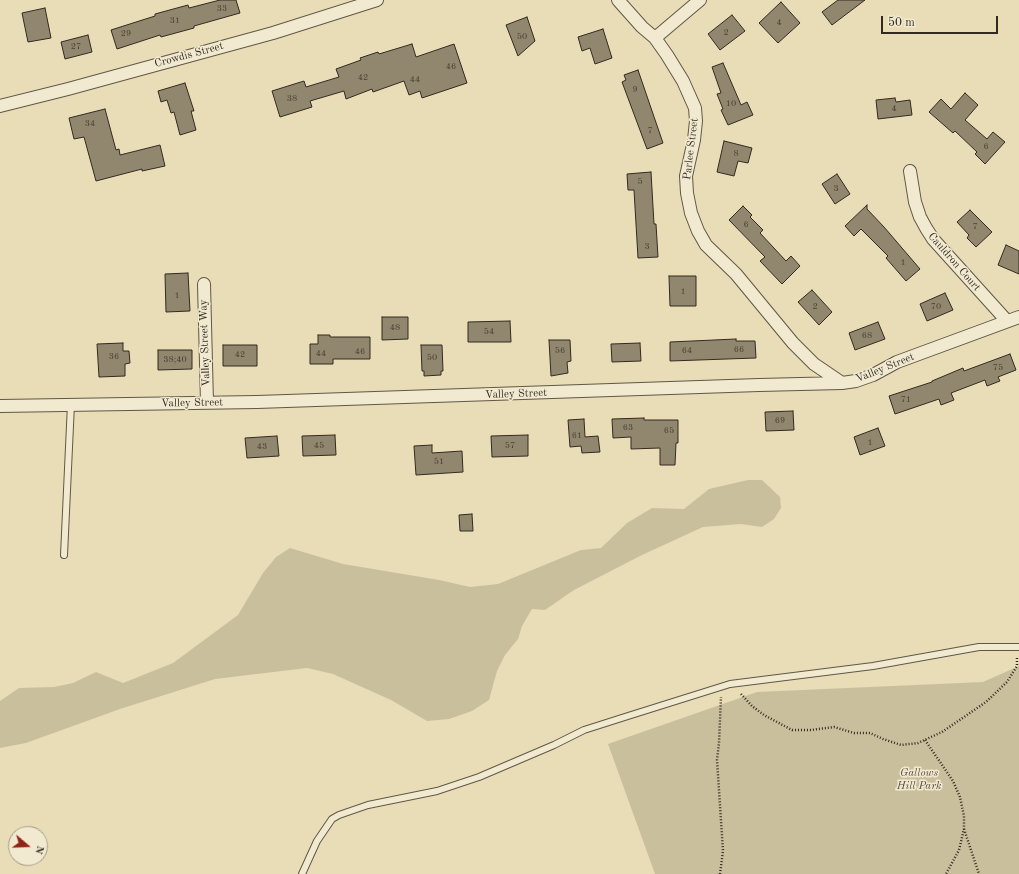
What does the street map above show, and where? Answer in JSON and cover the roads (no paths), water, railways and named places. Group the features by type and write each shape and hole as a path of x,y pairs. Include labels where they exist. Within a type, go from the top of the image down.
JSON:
{"street":[{"name":"Crowdis Street","path":"0,106 273,33 378,0"},
{"name":"Parlee Street","path":"618,0 642,27 655,38 676,68 695,108 696,121 686,176 687,193 691,213 698,231 706,245 736,274 793,343 814,364 842,384"},
{"path":"655,38 700,0"},
{"name":"Cauldron Court","path":"910,171 915,202 920,217 933,239 1007,321"},
{"name":"Valley Street Way","path":"204,284 207,403"},
{"name":"Valley Street","path":"0,406 207,403 758,385 842,384 867,377 897,362 1019,317"}],"lane":[{"path":"64,555 71,404"},
{"path":"302,874 317,841 332,819 339,815 368,805 437,791 472,779 547,748 584,730 730,684 872,666 979,647 1019,647"}],"park label":[{"name":"Gallows Hill Park","path":"919,779"}]}
